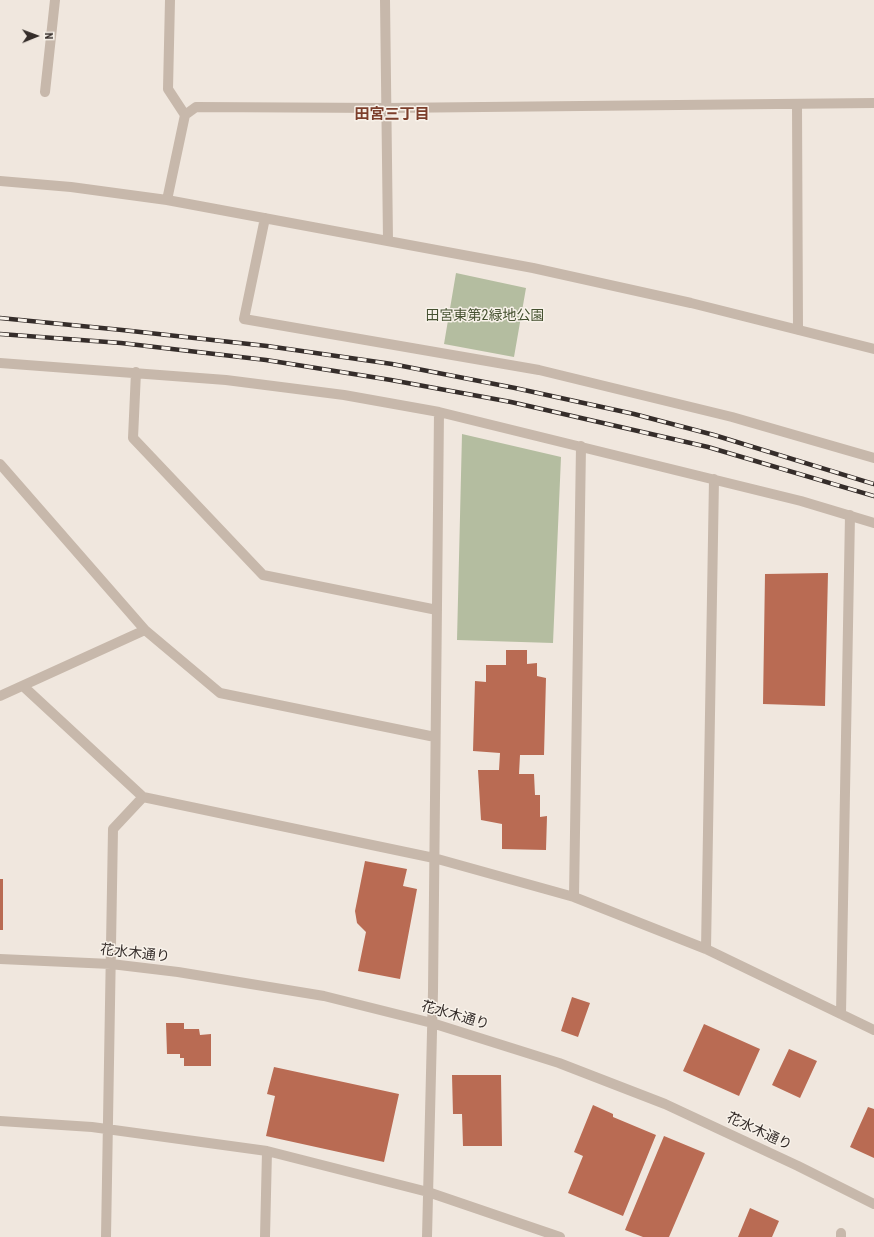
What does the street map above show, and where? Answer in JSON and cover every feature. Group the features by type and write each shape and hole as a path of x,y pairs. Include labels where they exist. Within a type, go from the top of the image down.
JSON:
{"street":[{"path":"45,92 55,0"},
{"path":"170,0 168,89 184,115"},
{"path":"385,0 388,240"},
{"path":"167,200 184,115 196,106 386,108 797,105 874,103"},
{"path":"797,105 798,330"},
{"path":"0,181 71,187 167,200 388,240 571,276 691,303 874,350"},
{"path":"265,218 244,319 539,370 732,417 874,458"},
{"path":"0,363 136,372 226,380 344,395 440,412 714,479 850,515 874,523"},
{"path":"136,372 132,438 263,575 437,610"},
{"path":"427,1237 432,1023 434,738 440,412"},
{"path":"574,897 581,446"},
{"path":"0,464 145,630 220,693 434,738"},
{"path":"706,948 714,479"},
{"path":"841,1014 850,515"},
{"path":"0,696 145,630"},
{"path":"23,686 143,797 434,858 574,897 706,948 874,1030"},
{"path":"106,1237 113,829 143,797"},
{"name":"花水木通り","path":"0,959 111,964 178,972 324,996 432,1023 559,1063 665,1104 798,1166 874,1204"},
{"path":"0,1121 108,1128 267,1150 428,1192 560,1237"},
{"path":"265,1237 267,1150"}],"green space":[{"name":"田宮東第2緑地公園","path":"456,273 526,288 514,357 444,344"},
{"path":"462,434 561,457 553,643 457,640"}],"building":[{"path":"828,573 825,706 763,704 765,574"},
{"path":"506,650 527,650 527,664 537,663 537,676 546,678 544,755 520,755 519,774 534,774 535,795 540,795 540,817 547,816 546,850 502,849 502,824 481,820 478,770 499,770 500,753 473,751 475,681 486,682 486,665 506,665"},
{"path":"365,861 407,869 403,886 417,889 400,979 358,971 366,932 357,923 355,911"},
{"path":"0,879 3,879 3,930 0,930"},
{"path":"572,997 590,1003 578,1037 561,1031"},
{"path":"166,1023 184,1023 184,1029 199,1029 200,1035 211,1034 211,1066 184,1066 184,1058 180,1058 180,1054 167,1054"},
{"path":"704,1024 760,1049 739,1096 683,1071"},
{"path":"789,1049 817,1061 800,1098 772,1085"},
{"path":"274,1067 399,1094 384,1162 266,1136 275,1096 267,1094"},
{"path":"452,1075 501,1075 502,1146 463,1146 462,1114 453,1114"},
{"path":"593,1105 613,1114 613,1117 656,1135 623,1216 568,1193 583,1156 574,1152"},
{"path":"868,1107 874,1109 874,1158 850,1147"},
{"path":"664,1136 705,1153 669,1237 643,1237 625,1230"},
{"path":"750,1208 779,1221 772,1237 738,1237"}],"railway":[{"path":"0,318 267,346 392,364 515,388 634,414 714,435 874,484"},
{"path":"0,334 121,343 266,360 391,380 511,402 708,447 874,496"}],"district":[{"name":"田宮三丁目","path":"392,115"}]}
